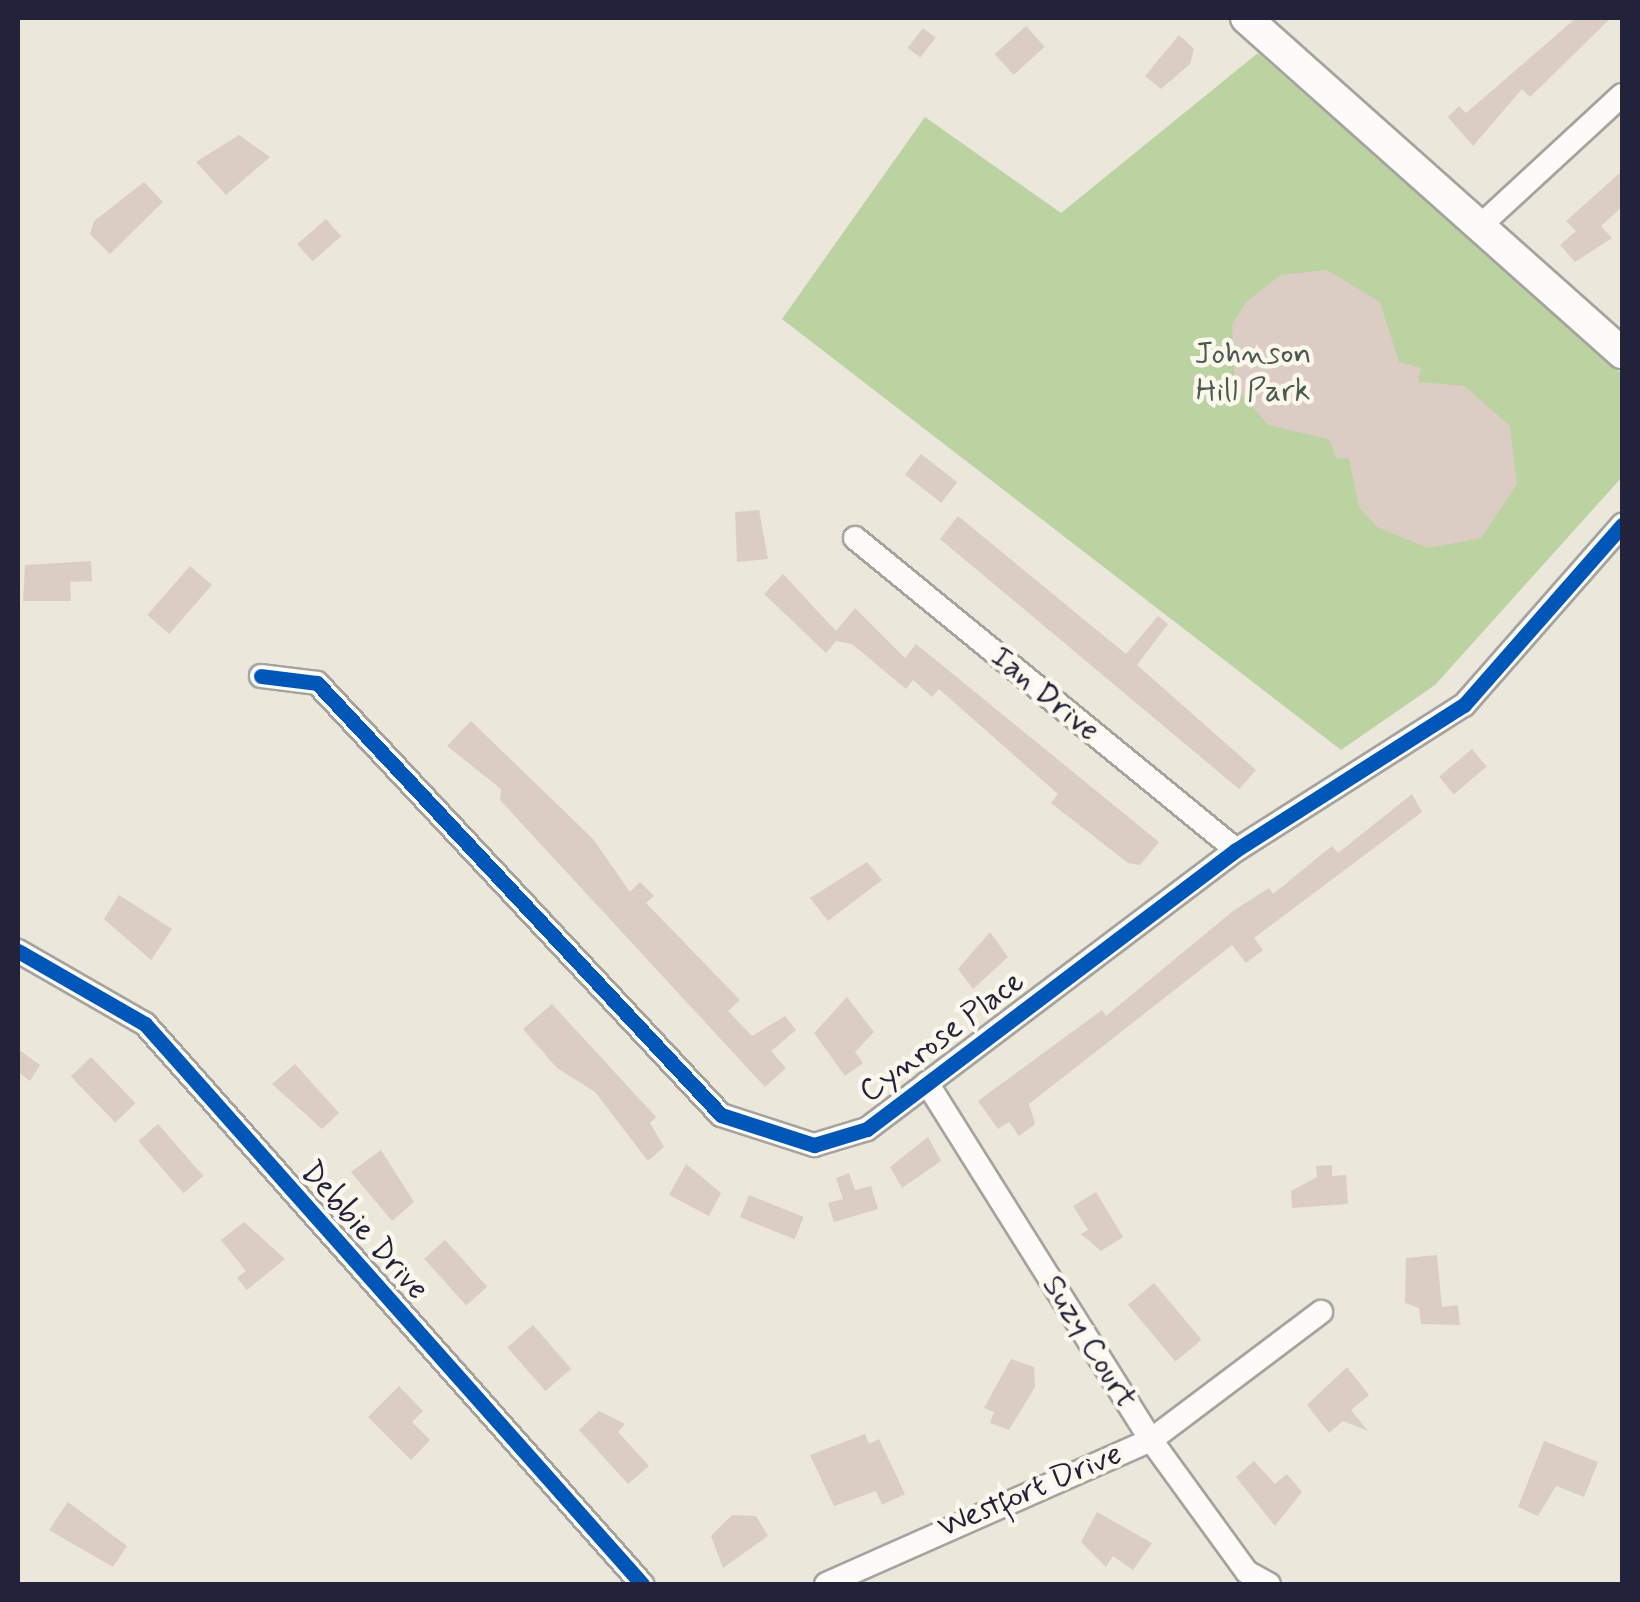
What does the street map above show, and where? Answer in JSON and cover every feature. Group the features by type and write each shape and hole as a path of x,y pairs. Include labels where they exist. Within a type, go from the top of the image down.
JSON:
{"street":[{"path":"1246,18 1622,353"},
{"path":"1480,226 1622,96"},
{"name":"Cynrose Place","path":"260,676 318,684 721,1114 814,1145 866,1129 1236,850 1464,705 1622,526"},
{"name":"Ian Drive","path":"855,538 1236,850"},
{"name":"Debbie Drive","path":"18,951 145,1024 642,1584"},
{"name":"Suzy Court","path":"927,1083 1151,1440 1248,1572 1270,1584"},
{"name":"Westfort Drive","path":"826,1584 1151,1440 1322,1312"}],"green space":[{"name":"Johnson Hill Park","path":"1258,53 1622,374 1622,477 1435,685 1341,750 782,319 925,117 1061,213"}],"building":[{"path":"1576,18 1611,18 1530,97 1522,89 1473,146 1448,117 1459,106 1466,113"},
{"path":"1026,26 1045,47 1014,75 995,54"},
{"path":"923,28 936,38 920,58 908,48"},
{"path":"1179,35 1194,49 1190,64 1161,89 1145,76"},
{"path":"239,135 270,157 226,195 196,162"},
{"path":"1622,171 1622,207 1601,226 1612,238 1575,262 1560,245 1576,231 1566,221"},
{"path":"144,182 163,202 110,254 90,234 94,221"},
{"path":"326,219 341,236 312,261 297,244"},
{"path":"1327,270 1380,302 1399,362 1421,368 1418,382 1464,386 1510,426 1517,484 1481,538 1428,548 1377,527 1359,507 1349,458 1337,459 1329,439 1268,425 1235,386 1232,325 1246,302 1281,275"},
{"path":"921,454 957,482 941,503 905,474"},
{"path":"759,510 768,559 737,562 735,512"},
{"path":"958,516 1126,654 1158,616 1168,624 1137,665 1256,770 1239,789 940,539"},
{"path":"91,561 92,581 70,582 71,601 23,601 25,565"},
{"path":"190,566 212,585 169,634 147,615"},
{"path":"783,574 836,631 855,608 905,658 916,644 1159,842 1140,865 1128,863 1051,803 1058,794 939,689 932,697 913,680 906,689 852,644 836,641 826,653 764,594"},
{"path":"471,721 593,839 630,892 640,882 654,896 646,903 740,1000 728,1011 752,1036 785,1016 796,1030 771,1051 786,1068 765,1087 500,800 501,789 447,746"},
{"path":"1472,749 1487,767 1454,794 1439,777"},
{"path":"1412,794 1422,812 1254,938 1263,950 1246,963 1232,945 1029,1104 1035,1124 1019,1136 1009,1122 998,1129 978,1101 1102,1010 1106,1016 1233,911 1269,888 1273,894 1332,846 1338,853"},
{"path":"867,862 882,880 828,921 810,898"},
{"path":"119,895 172,929 151,960 104,919"},
{"path":"990,932 1008,957 973,989 958,969"},
{"path":"847,997 874,1032 855,1052 863,1063 845,1076 814,1033"},
{"path":"552,1004 656,1117 650,1123 664,1147 648,1161 595,1092 557,1068 523,1029"},
{"path":"18,1049 40,1065 30,1081 18,1072"},
{"path":"91,1057 135,1103 115,1122 71,1076"},
{"path":"295,1064 339,1113 322,1129 272,1084"},
{"path":"158,1124 203,1176 184,1193 138,1141"},
{"path":"928,1137 941,1161 902,1188 890,1167"},
{"path":"381,1150 414,1202 392,1221 351,1172"},
{"path":"686,1164 721,1193 709,1216 669,1195"},
{"path":"1332,1165 1332,1176 1346,1175 1348,1204 1292,1208 1291,1191 1317,1177 1316,1166"},
{"path":"849,1173 855,1190 871,1186 878,1209 834,1222 828,1203 843,1199 836,1178"},
{"path":"1096,1192 1123,1237 1101,1251 1081,1234 1088,1230 1073,1206"},
{"path":"749,1195 804,1217 795,1239 740,1217"},
{"path":"244,1222 285,1259 247,1290 237,1278 246,1271 221,1240"},
{"path":"445,1240 487,1287 466,1306 424,1259"},
{"path":"1437,1255 1442,1307 1458,1305 1460,1325 1421,1324 1419,1308 1405,1303 1406,1258"},
{"path":"1154,1283 1202,1340 1176,1362 1128,1305"},
{"path":"533,1325 571,1369 545,1391 507,1347"},
{"path":"1011,1359 1034,1367 1035,1387 1009,1430 990,1423 994,1412 984,1408"},
{"path":"1347,1367 1369,1395 1351,1410 1368,1431 1343,1421 1329,1433 1307,1405"},
{"path":"399,1386 423,1411 412,1422 430,1440 411,1460 368,1417"},
{"path":"599,1411 625,1424 618,1432 649,1466 628,1484 579,1430"},
{"path":"865,1434 869,1444 879,1439 905,1494 882,1505 876,1491 834,1506 810,1455"},
{"path":"1544,1441 1598,1462 1584,1497 1556,1486 1538,1516 1518,1507"},
{"path":"1254,1461 1275,1484 1287,1474 1302,1492 1275,1526 1236,1477"},
{"path":"68,1502 127,1546 113,1567 49,1530"},
{"path":"1097,1512 1152,1543 1133,1570 1113,1556 1106,1567 1081,1542"},
{"path":"732,1515 756,1516 768,1536 723,1568 711,1536"}],"cycle path":[{"path":"261,676 317,683 721,1115 814,1145 867,1129 1236,850 1464,705 1622,525"},
{"path":"18,951 145,1024 642,1584"}]}
